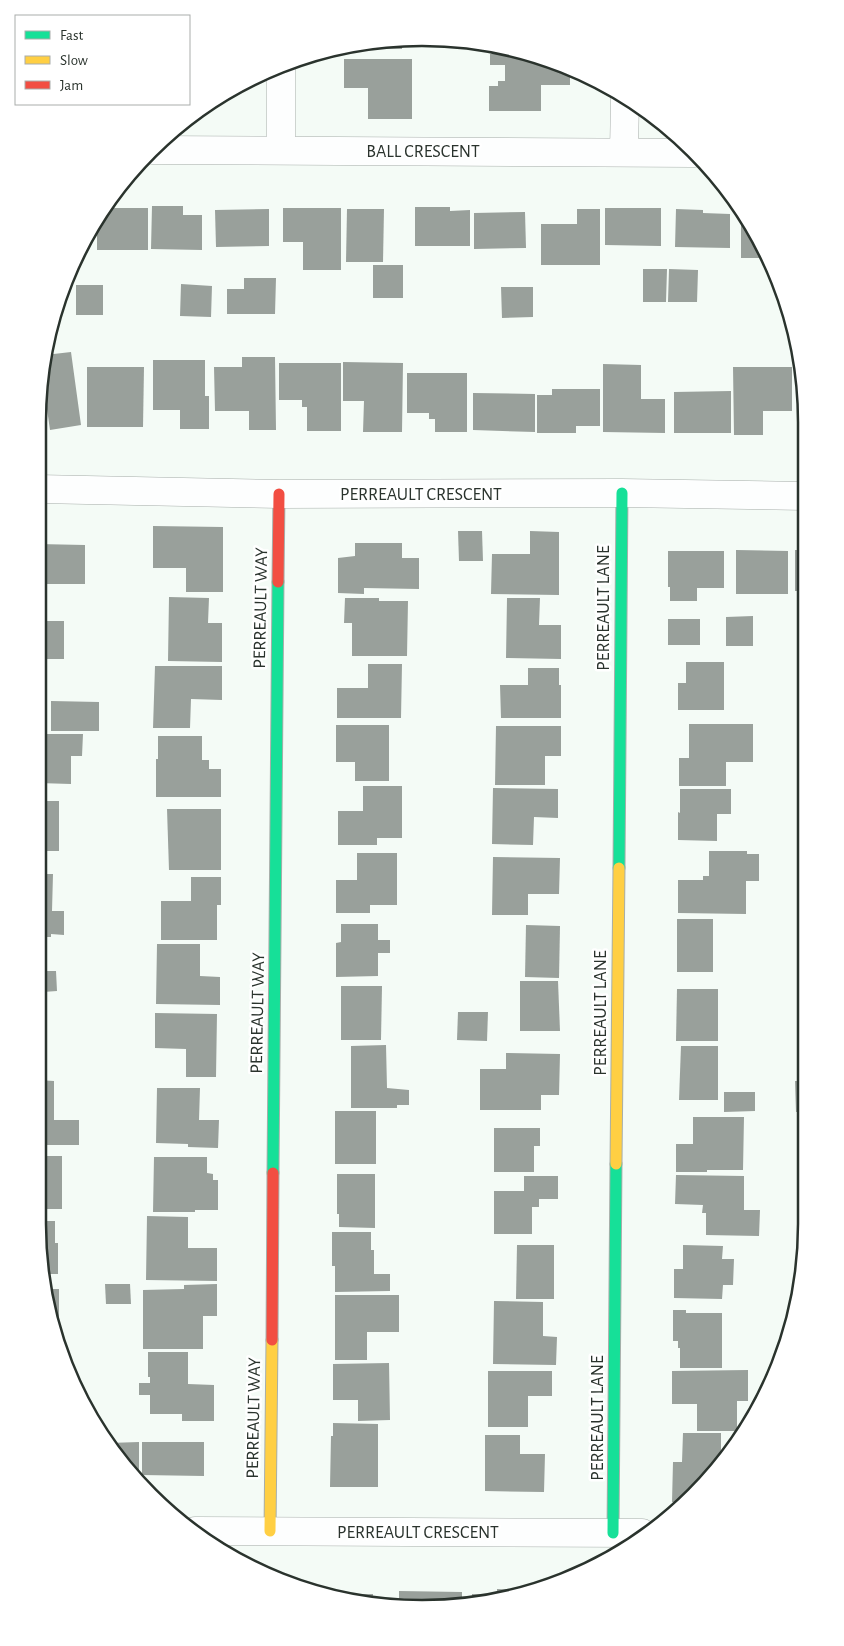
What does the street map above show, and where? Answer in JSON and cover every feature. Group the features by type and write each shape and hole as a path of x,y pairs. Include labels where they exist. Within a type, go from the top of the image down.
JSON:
{"street":[{"path":"281,74 281,150"},
{"path":"624,152 625,106"},
{"name":"BALL CRESCENT","path":"162,150 685,153"},
{"name":"PERREAULT CRESCENT","path":"46,489 279,494 622,493 798,496"},
{"name":"PERREAULT LANE","path":"613,1533 622,493"},
{"name":"PERREAULT WAY","path":"270,1532 279,494"},
{"name":"PERREAULT CRESCENT","path":"206,1531 635,1533"}],"building":[{"path":"402,47 402,49 380,48"},
{"path":"490,54 499,54 519,59 570,77 570,85 541,85 541,111 489,111 489,86 498,86 498,81 505,81 505,65 490,65"},
{"path":"344,59 412,59 412,119 368,119 368,88 344,88"},
{"path":"152,206 183,206 183,215 202,215 202,250 151,249"},
{"path":"415,207 450,207 450,211 470,210 470,246 415,246"},
{"path":"114,208 148,208 148,250 97,250 97,234"},
{"path":"283,208 341,208 341,270 303,270 303,242 283,242"},
{"path":"605,208 661,208 661,246 605,245"},
{"path":"269,209 269,246 216,247 215,210"},
{"path":"347,209 384,209 383,262 346,262"},
{"path":"577,209 600,209 600,265 541,265 541,224 577,224"},
{"path":"676,209 730,214 730,248 675,247"},
{"path":"525,212 526,248 474,249 474,213"},
{"path":"741,224 760,258 741,258"},
{"path":"373,265 403,265 403,298 373,298"},
{"path":"643,269 667,269 666,302 643,302"},
{"path":"669,269 698,270 697,302 668,302"},
{"path":"244,278 276,278 275,314 227,314 227,289 244,289"},
{"path":"181,284 212,286 211,317 180,316"},
{"path":"76,285 103,285 103,315 76,315"},
{"path":"501,287 533,287 533,317 502,318"},
{"path":"71,352 81,425 50,430 47,406 52,354"},
{"path":"242,357 275,357 276,430 249,430 249,411 215,411 214,367 242,367"},
{"path":"153,360 205,360 205,396 209,396 209,429 180,429 180,410 153,410"},
{"path":"343,362 403,363 402,432 363,432 364,401 343,401"},
{"path":"279,363 341,363 341,431 307,431 307,407 302,407 302,400 279,400"},
{"path":"603,364 641,365 641,399 665,399 665,433 603,432"},
{"path":"87,367 144,367 143,427 87,427"},
{"path":"733,367 792,367 792,411 763,411 763,435 734,435"},
{"path":"407,373 467,373 467,432 435,432 435,419 429,419 429,413 407,413"},
{"path":"552,389 600,389 600,426 576,426 576,433 537,433 537,395 552,395"},
{"path":"731,391 731,433 674,433 674,392"},
{"path":"473,393 535,394 535,432 473,430"},
{"path":"153,526 223,527 223,592 186,592 186,568 153,568"},
{"path":"458,531 482,531 483,561 459,561"},
{"path":"530,531 559,532 559,595 491,594 492,554 530,554"},
{"path":"355,543 402,543 402,558 419,558 419,589 364,588 364,594 338,593 338,558 355,556"},
{"path":"46,544 85,545 85,584 46,584"},
{"path":"736,550 788,551 788,594 736,594"},
{"path":"795,550 798,550 798,591 795,591"},
{"path":"668,551 724,551 724,588 697,588 697,601 670,601"},
{"path":"169,597 209,598 208,623 222,623 222,662 168,661"},
{"path":"345,598 379,598 379,601 408,601 407,656 352,656 352,623 344,623"},
{"path":"507,598 540,598 539,625 561,625 561,659 506,658"},
{"path":"753,616 753,646 726,646 726,617"},
{"path":"668,619 700,619 700,645 668,645"},
{"path":"46,621 64,621 64,659 46,659"},
{"path":"686,662 724,662 724,710 678,710 678,683 686,683"},
{"path":"46,664 47,664 46,719"},
{"path":"368,664 402,664 401,718 337,718 337,688 368,688"},
{"path":"155,666 222,666 222,700 191,699 190,728 153,728"},
{"path":"528,668 559,668 561,718 501,718 500,685 528,685"},
{"path":"51,701 99,702 99,731 51,731"},
{"path":"689,724 753,724 753,762 726,762 726,786 679,786 679,758 689,758"},
{"path":"336,725 389,725 389,781 355,781 355,762 336,762"},
{"path":"496,726 561,726 561,756 545,756 545,785 495,785"},
{"path":"46,734 83,734 82,756 71,756 71,784 46,783"},
{"path":"158,736 202,736 202,760 209,760 209,769 221,769 221,797 156,797"},
{"path":"363,786 402,786 402,838 377,838 377,845 338,845 338,811 363,811"},
{"path":"493,788 558,789 558,818 534,817 533,845 492,844"},
{"path":"680,789 731,789 731,814 717,814 717,841 678,840"},
{"path":"46,801 59,801 59,851 46,851"},
{"path":"167,809 221,809 221,870 169,870"},
{"path":"709,851 747,851 747,854 759,854 759,881 746,881 746,914 678,913 678,880 703,880 703,876 709,876"},
{"path":"357,853 397,853 397,905 370,905 370,913 336,913 336,880 357,880"},
{"path":"493,857 560,858 559,894 528,894 528,915 492,915"},
{"path":"46,874 53,874 52,911 64,911 64,935 51,934 51,937 46,937"},
{"path":"191,877 221,877 221,905 217,905 217,940 161,940 161,901 191,901"},
{"path":"677,919 713,919 713,972 677,972"},
{"path":"341,924 378,924 378,940 390,940 390,953 378,953 378,976 336,977 336,943 341,942"},
{"path":"526,925 560,926 559,978 525,977"},
{"path":"157,944 200,944 200,976 220,977 220,1005 156,1004"},
{"path":"46,971 56,971 57,991 46,992"},
{"path":"520,981 558,981 560,1031 520,1031"},
{"path":"341,986 382,986 381,1040 341,1040"},
{"path":"677,989 718,989 718,1041 676,1041"},
{"path":"458,1012 488,1012 487,1041 457,1040"},
{"path":"155,1013 217,1014 216,1077 186,1077 186,1049 155,1048"},
{"path":"386,1045 387,1088 409,1090 409,1105 397,1105 397,1108 351,1108 351,1046"},
{"path":"681,1046 718,1046 718,1100 679,1100"},
{"path":"506,1053 560,1054 559,1095 541,1095 541,1110 480,1110 480,1069 506,1069"},
{"path":"46,1080 54,1081 54,1120 79,1120 79,1145 46,1145"},
{"path":"795,1081 798,1081 798,1112 796,1112"},
{"path":"157,1088 200,1088 199,1120 219,1120 218,1148 188,1147 188,1144 156,1143"},
{"path":"724,1092 755,1092 755,1111 724,1112"},
{"path":"335,1111 376,1111 376,1164 335,1164"},
{"path":"693,1117 744,1117 743,1170 676,1172 676,1144 693,1144"},
{"path":"494,1128 540,1128 540,1146 534,1146 534,1172 494,1172"},
{"path":"46,1156 62,1156 62,1209 46,1209"},
{"path":"154,1157 207,1157 207,1173 213,1174 213,1180 218,1180 218,1210 153,1212"},
{"path":"337,1174 375,1174 375,1228 339,1227 339,1214 337,1214"},
{"path":"676,1175 744,1176 744,1210 760,1210 759,1236 706,1235 706,1213 702,1213 703,1205 675,1204"},
{"path":"524,1176 558,1176 558,1199 539,1199 539,1207 532,1207 532,1234 494,1234 494,1191 524,1191"},
{"path":"147,1216 188,1217 188,1248 217,1248 217,1281 146,1280"},
{"path":"46,1221 55,1221 55,1243 58,1243 58,1274 49,1274"},
{"path":"332,1232 371,1232 371,1250 374,1250 374,1274 390,1274 390,1291 335,1292 335,1266 332,1266"},
{"path":"517,1245 554,1245 554,1299 516,1299"},
{"path":"683,1245 723,1246 722,1259 734,1259 733,1285 723,1285 722,1299 674,1298 674,1269 683,1269"},
{"path":"105,1284 130,1284 131,1304 106,1304"},
{"path":"217,1284 217,1316 203,1316 203,1349 143,1349 143,1290 184,1289 184,1285"},
{"path":"52,1289 59,1289 59,1321"},
{"path":"335,1295 399,1295 399,1332 367,1332 367,1360 335,1360"},
{"path":"494,1301 543,1302 543,1336 557,1337 556,1365 493,1364"},
{"path":"673,1310 686,1310 686,1313 722,1313 722,1368 680,1368 680,1348 678,1348 678,1341 673,1341"},
{"path":"148,1352 188,1352 188,1384 214,1385 214,1421 182,1421 182,1414 150,1414 150,1395 139,1395 139,1383 150,1383 150,1377 148,1377"},
{"path":"389,1363 390,1420 358,1421 358,1400 333,1400 333,1364"},
{"path":"748,1370 748,1401 737,1401 737,1428 735,1431 697,1431 697,1404 672,1404 672,1371"},
{"path":"488,1371 552,1371 552,1396 528,1396 528,1427 488,1427"},
{"path":"333,1423 378,1424 378,1487 330,1487"},
{"path":"683,1433 721,1433 720,1453 688,1490 675,1502 672,1502 673,1462 682,1462"},
{"path":"485,1435 520,1435 520,1454 545,1454 544,1492 485,1491"},
{"path":"139,1442 139,1472 124,1453 117,1443"},
{"path":"142,1442 204,1442 204,1476 142,1475"},
{"path":"497,1589 509,1589 497,1592"},
{"path":"399,1591 462,1592 462,1598 399,1599"},
{"path":"355,1594 373,1594 373,1597"},
{"path":"472,1594 486,1595 472,1597"}],"traffic: fast":[{"path":"619,868 622,493"},
{"path":"273,1173 278,582"},
{"path":"613,1533 616,1164"}],"traffic: slow":[{"path":"616,1164 619,868"},
{"path":"270,1531 272,1340"}],"traffic: jam":[{"path":"278,582 279,494"},
{"path":"272,1340 273,1173"}]}
